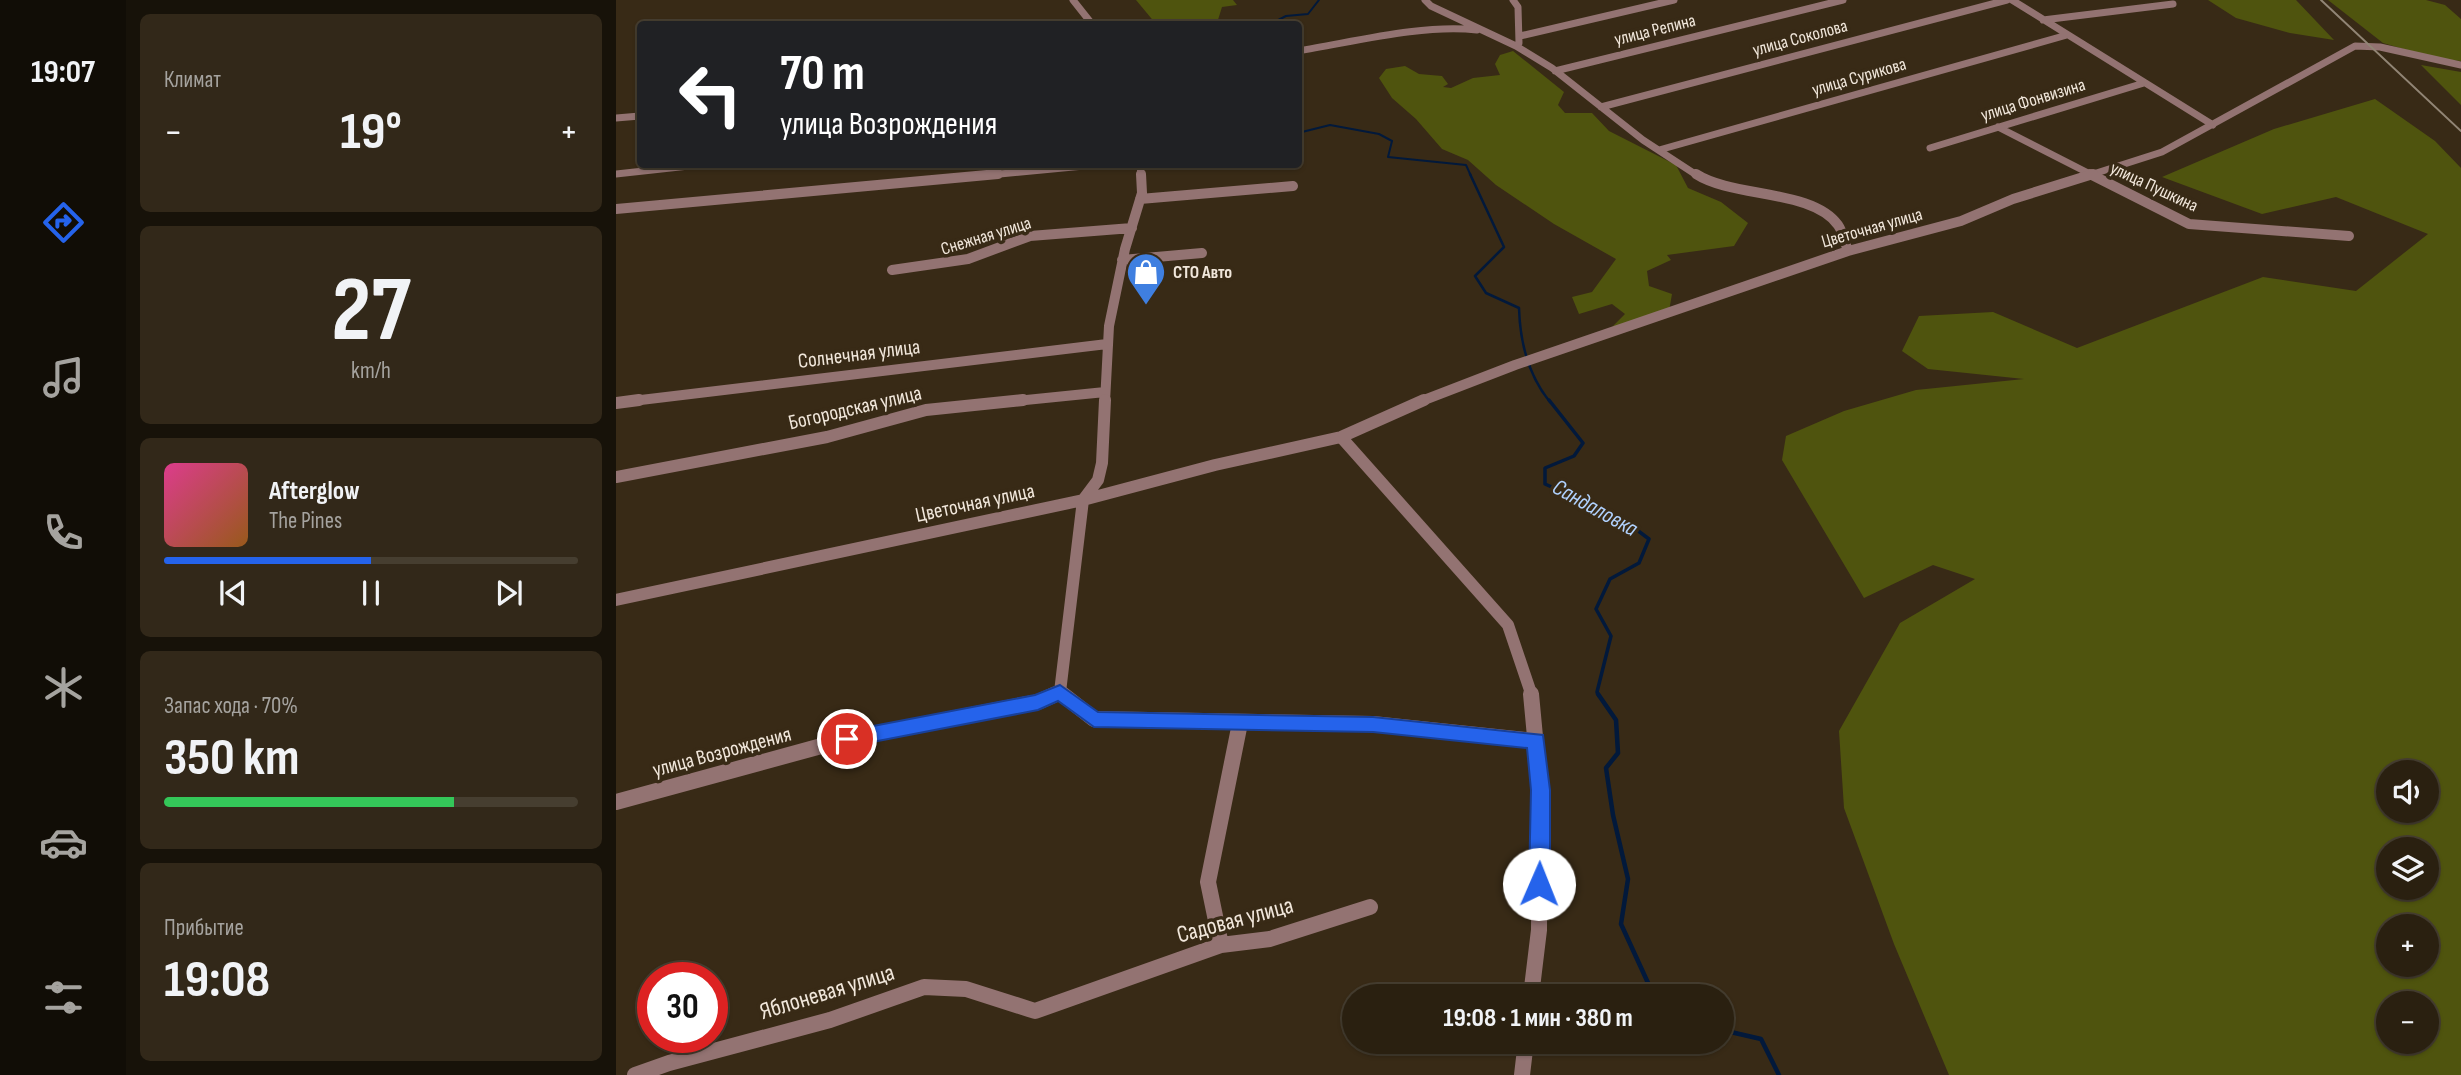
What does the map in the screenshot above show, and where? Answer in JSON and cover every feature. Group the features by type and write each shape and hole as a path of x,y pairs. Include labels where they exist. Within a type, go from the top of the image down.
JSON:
{"street":[{"path":"1073,0 1090,21"},
{"path":"1425,0 1432,6 1516,46 1555,71 1659,150 1710,183 1801,202 1827,215 1839,226 1848,251"},
{"path":"1513,0 1518,7 1521,41 1516,46"},
{"path":"1520,36 1675,0"},
{"name":"улица Репина","path":"1555,71 1843,0"},
{"path":"2009,0 2213,125 2355,46 2380,47 2461,65"},
{"name":"улица Соколова","path":"1601,107 2009,0"},
{"path":"2043,20 2170,2"},
{"path":"1302,50 1429,32 1459,29 1488,31"},
{"name":"улица Сурикова","path":"1659,150 2067,35"},
{"name":"улица Фонвизина","path":"1930,148 2144,83"},
{"path":"616,118 637,116"},
{"name":"Цветочная улица","path":"1538,357 1848,251 1961,221 2013,198 2162,152 2213,125"},
{"name":"улица Пушкина","path":"1998,127 2189,224 2349,236"},
{"path":"616,174 671,168"},
{"path":"616,209 1062,168"},
{"path":"1140,168 1140,199 1122,260 1107,344 1102,463 1098,480 1083,500 1060,692 1094,719 1373,724 1536,741"},
{"path":"1140,199 1293,186"},
{"name":"Снежная улица","path":"892,270 946,266 996,251 1014,240 1030,236 1132,228"},
{"path":"1122,260 1202,253"},
{"name":"Солнечная улица","path":"616,403 1107,344"},
{"path":"1515,365 1538,357"},
{"name":"Цветочная улица","path":"616,600 1083,500 1341,437 1404,408 1515,365"},
{"name":"Богородская улица","path":"616,477 827,437 926,410 1105,392"},
{"path":"1341,437 1508,625 1533,699 1541,790 1539,930 1532,984"},
{"name":"улица Возрождения","path":"616,802 847,739 1038,702 1060,692"},
{"path":"1221,945 1208,883 1240,723"},
{"name":"Садовая улица","path":"1035,1011 1221,945 1270,939 1370,907"},
{"name":"Яблоневая улица","path":"635,1075 669,1063 830,1020 923,987 966,989 1035,1011"},
{"path":"1522,1075 1524,1054"}],"green space":[{"path":"1136,0 1233,0 1237,5 1222,7 1218,21 1154,21"},
{"path":"2208,0 2296,0 2334,40 2290,33 2236,18"},
{"path":"2328,0 2426,0 2445,5 2461,19 2461,61 2434,58 2383,43"},
{"path":"1513,51 1564,92 1558,105 1565,113 1592,113 1609,131 1676,165 1688,188 1721,202 1748,223 1734,246 1667,255 1671,260 1647,271 1649,286 1672,294 1669,311 1612,327 1625,314 1612,304 1579,314 1572,297 1592,292 1616,259 1554,224 1496,185 1468,160 1442,149 1416,119 1392,98 1379,78 1386,69 1405,66 1419,74 1442,76 1448,84 1443,87 1451,88 1473,78 1500,75 1495,64 1500,55"},
{"path":"2421,65 2461,72 2461,105"},
{"path":"2375,99 2435,141 2461,168 2461,1075 1949,1075 1894,944 1844,808 1839,731 1900,623 1975,579 1933,565 1864,598 1782,460 1786,436 1844,411 1916,390 2024,379 1928,369 1902,351 1919,316 1993,312 2077,348 2263,277 2356,291 2428,234 2336,197 2262,214 2162,177 2274,129"}],"waterway":[{"name":"Сандаловка","path":"1276,21 1286,16 1308,14 1319,0"},
{"name":"Сандаловка","path":"1302,132 1330,125 1379,134 1392,141 1388,157 1466,165 1471,176"},
{"name":"Сандаловка","path":"1470,174 1504,247 1475,276 1486,293 1519,308 1521,334 1527,358 1536,381 1550,402"},
{"name":"Сандаловка","path":"1549,400 1583,443 1574,456 1545,468 1545,484 1621,518 1649,539 1639,563 1610,579 1596,609 1611,636 1598,694"},
{"name":"Сандаловка","path":"1598,694 1616,720 1618,753 1606,768 1613,815 1628,879 1621,924 1648,984"},
{"name":"Сандаловка","path":"1734,1033 1761,1039 1779,1075"}],"railway":[{"path":"2321,0 2461,131"}],"place":[{"name":"СТО Авто","path":"1146,306"}],"route":[{"path":"847,739 1038,702 1060,692 1094,719 1373,724 1536,741 1541,790 1539,884"}]}
